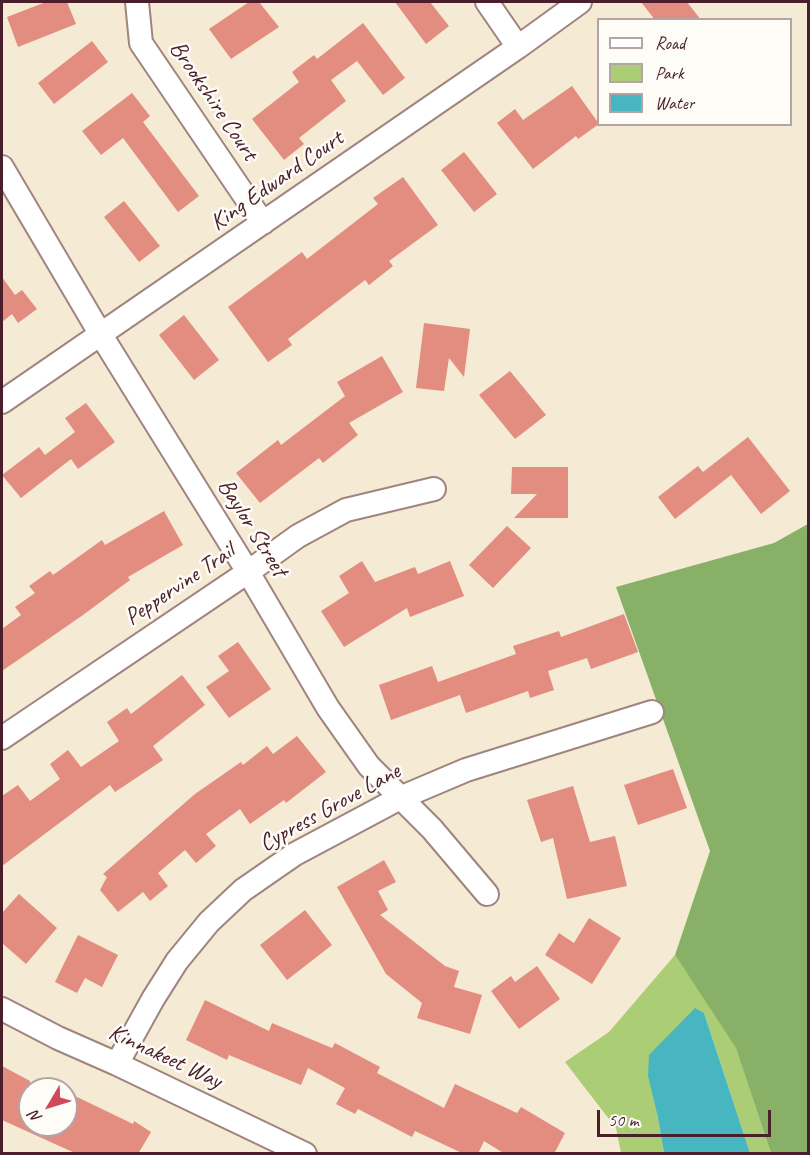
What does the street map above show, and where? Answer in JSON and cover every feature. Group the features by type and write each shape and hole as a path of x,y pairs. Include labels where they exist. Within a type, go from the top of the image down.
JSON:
{"street":[{"name":"Brookshire Court","path":"137,2 141,43 263,223"},
{"path":"487,2 518,47"},
{"name":"King Edward Court","path":"2,402 580,2"},
{"name":"Baylor Street","path":"2,167 101,335 248,572 328,708 369,766 432,829 487,894"},
{"name":"Peppervine Trail","path":"2,738 298,536 346,510 434,489"},
{"name":"Cypress Grove Lane","path":"117,1064 177,961 209,922 243,890 295,854 400,798 466,770 652,712"},
{"name":"Kinnakeet Way","path":"2,1009 58,1038 305,1154"}],"green space":[{"path":"808,524 808,1153 771,1153 736,1048 675,955 710,851 616,587 774,543"},
{"path":"675,955 736,1047 771,1153 750,1153 704,1013 657,1113 664,1153 621,1153 616,1128 565,1062 609,1032"}],"water":[{"path":"695,1008 704,1013 750,1153 664,1153 648,1076 649,1055"}],"building":[{"path":"46,2 67,2 76,24 18,47 7,17"},
{"path":"249,2 259,2 279,27 231,59 209,29"},
{"path":"395,2 430,2 449,26 426,44"},
{"path":"641,2 687,2 699,18 653,18"},
{"path":"363,23 405,78 383,95 357,61 331,80 346,101 299,138 304,144 284,160 252,119 299,82 292,72 314,55 317,59"},
{"path":"92,41 108,62 54,104 38,83"},
{"path":"572,86 597,121 597,125 578,139 576,136 533,169 497,123 515,109 523,120"},
{"path":"132,93 150,116 143,122 199,196 178,212 123,138 101,155 82,131"},
{"path":"464,152 497,194 474,212 441,170"},
{"path":"403,177 438,225 389,261 393,266 369,285 365,280 288,339 292,345 268,362 228,307 302,252 307,259 378,204 373,198"},
{"path":"124,201 160,246 139,262 104,217"},
{"path":"2,277 15,295 22,290 37,309 18,323 12,314 2,322"},
{"path":"184,315 219,360 194,380 159,335"},
{"path":"424,323 470,329 464,377 449,358 444,391 416,388"},
{"path":"382,356 403,392 349,423 358,435 323,463 319,458 260,503 236,473 278,440 281,445 345,396 337,382"},
{"path":"510,371 546,415 515,439 479,395"},
{"path":"86,403 115,442 78,469 71,459 21,498 2,475 39,447 45,455 75,432 65,418"},
{"path":"748,437 790,491 761,514 731,475 675,519 658,497 698,466 703,472"},
{"path":"512,467 568,467 568,518 514,518 537,494 511,494"},
{"path":"164,511 183,545 128,577 130,580 2,671 2,629 21,615 15,607 35,593 29,586 50,571 53,575 102,540 105,545"},
{"path":"507,526 531,548 493,588 469,565"},
{"path":"362,561 375,582 415,567 418,574 450,561 464,596 410,617 407,608 344,647 321,611 349,593 339,576"},
{"path":"624,614 638,652 591,669 587,658 548,671 554,690 530,698 528,691 466,713 460,695 391,720 379,685 432,666 438,682 516,654 513,646 559,631 561,637"},
{"path":"238,642 271,689 229,718 206,687 229,671 218,656"},
{"path":"182,675 205,705 153,746 163,760 115,792 110,785 2,866 2,796 18,785 30,801 60,779 50,764 68,750 81,767 119,741 107,722 127,708 131,714"},
{"path":"297,736 326,772 286,803 284,800 250,824 240,809 206,834 216,846 196,863 185,850 158,873 168,886 150,901 143,892 118,912 100,890 107,877 103,874 195,794 241,762 243,765 267,746 273,754"},
{"path":"673,769 687,808 638,825 624,785"},
{"path":"573,786 590,842 615,836 627,886 567,899 553,838 541,842 527,800"},
{"path":"384,860 396,882 378,891 388,910 380,915 445,966 459,971 454,987 482,995 470,1034 417,1018 422,1003 386,974 337,887"},
{"path":"19,894 57,928 26,964 2,943 2,913"},
{"path":"305,910 332,945 287,980 260,945"},
{"path":"589,918 621,938 592,984 545,955 559,933 574,943"},
{"path":"78,935 118,955 102,987 85,978 77,993 55,982"},
{"path":"537,966 560,999 519,1029 491,991 511,976 515,982"},
{"path":"205,1000 269,1031 272,1023 332,1048 335,1043 380,1067 377,1073 444,1108 455,1084 517,1113 521,1107 565,1133 554,1154 505,1154 484,1141 478,1154 464,1154 415,1131 412,1137 358,1109 355,1114 336,1104 345,1088 308,1068 301,1085 229,1055 227,1060 186,1040"},
{"path":"2,1066 23,1077 18,1077 18,1127 2,1120"},
{"path":"78,1097 133,1124 134,1121 151,1132 138,1154 77,1154 40,1137 78,1137"}]}
